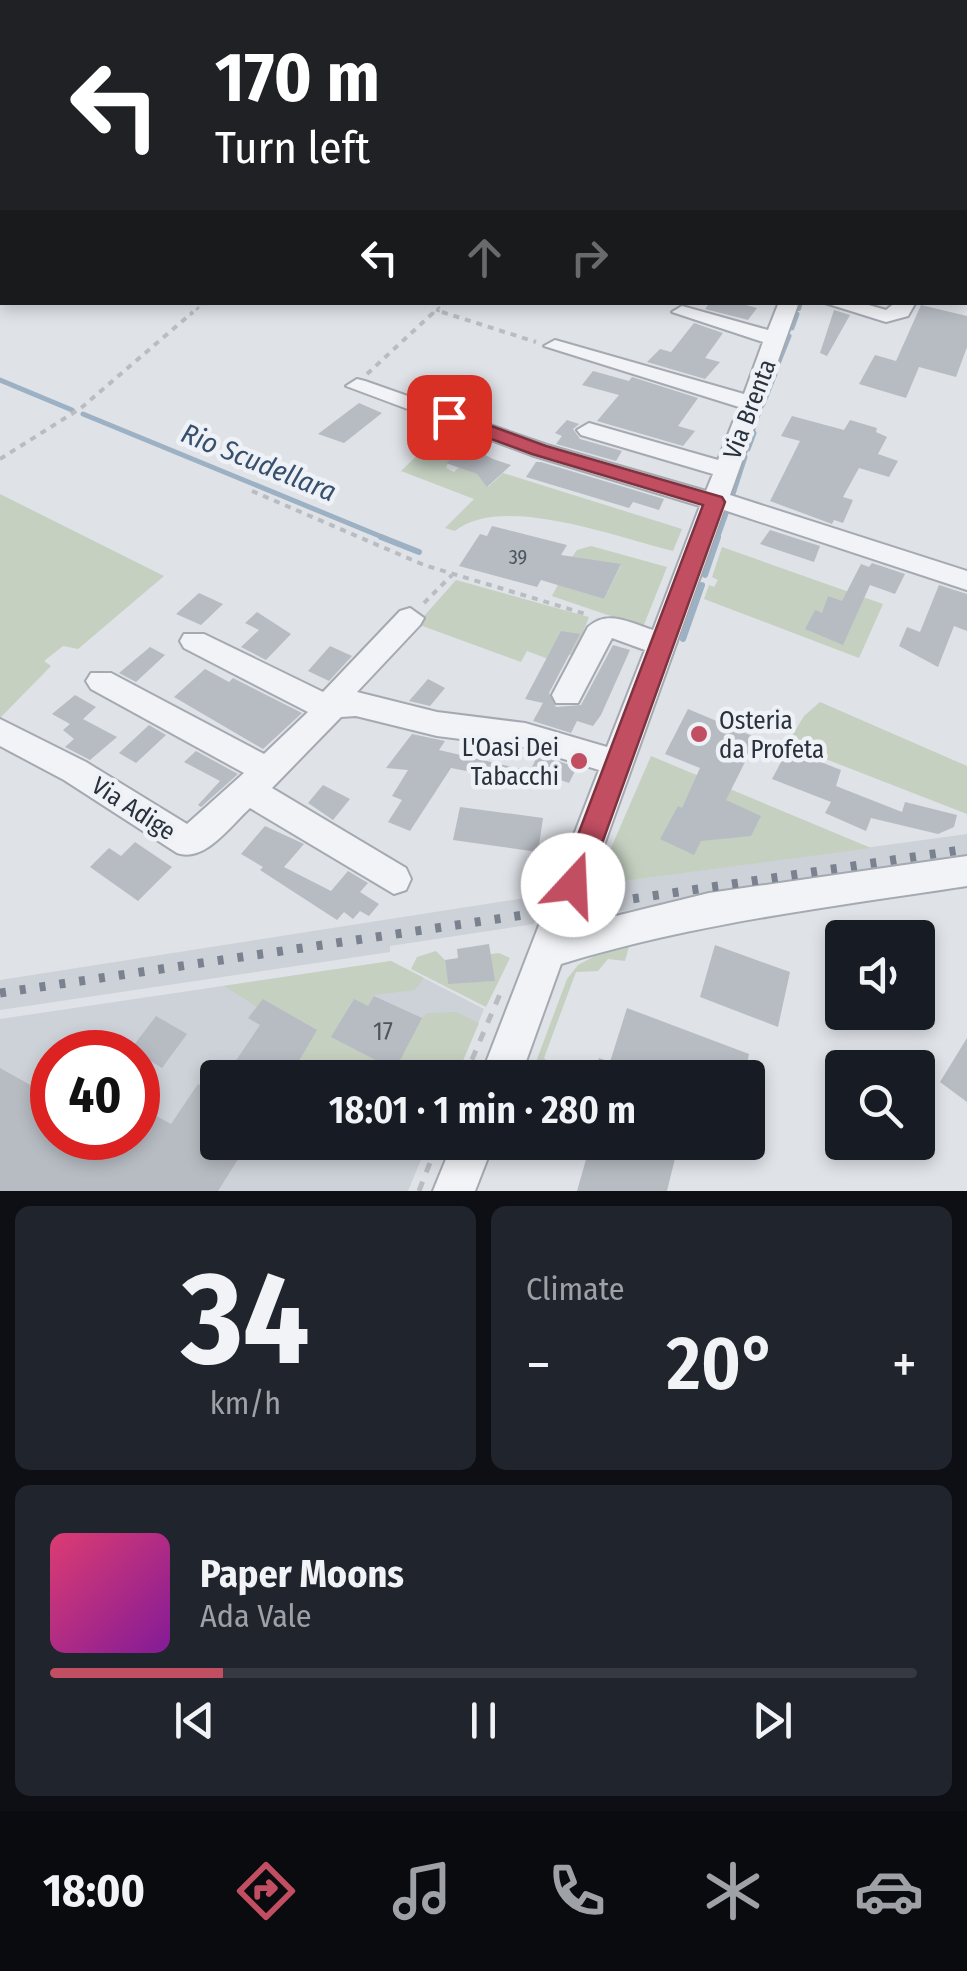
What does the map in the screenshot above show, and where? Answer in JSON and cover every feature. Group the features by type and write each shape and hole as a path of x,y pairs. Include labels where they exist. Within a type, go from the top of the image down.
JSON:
{"street":[{"name":"Via Brenta","path":"507,1060 788,305"},
{"path":"844,305 886,316 901,312 904,305"},
{"path":"682,312 776,338"},
{"path":"555,346 750,405"},
{"path":"357,386 539,450 716,500 967,581"},
{"path":"589,430 726,470"},
{"name":"Via Adige","path":"0,731 75,771 189,844 334,706 336,695 410,618"},
{"path":"567,695 598,634 607,626 661,644"},
{"path":"194,641 314,702 334,706 356,704 437,724 525,735 616,764"},
{"path":"101,681 261,777 257,796 394,879"},
{"path":"547,951 644,922 709,909 967,871"},
{"path":"454,1191 467,1160"}],"path":[{"path":"0,459 81,408 201,305"},
{"path":"357,386 442,305"},
{"path":"436,310 555,346"},
{"path":"252,491 452,574 591,616 607,626"},
{"path":"410,618 452,574"},
{"path":"472,1060 492,1012"},
{"path":"419,1191 431,1160"}],"shaded area":[{"path":"967,834 967,859 582,917 595,885"},
{"path":"544,895 534,924 390,946 390,952 0,1010 0,980"},
{"path":"391,961 484,1009 463,1060 200,1060 200,1160 421,1160 408,1191 0,1191 0,1019"}],"green space":[{"path":"451,423 459,426 446,468 454,472 459,467 477,474 488,487 503,473 682,529 673,551 530,517 501,516 476,520 455,531 445,528 474,499 401,471"},
{"path":"0,494 164,576 78,649 63,646 44,661 51,666 0,718"},
{"path":"591,546 667,567 643,627 552,596 562,577 568,588 604,599 621,565 572,557 577,550"},
{"path":"722,547 883,604 859,658 704,599 709,585 714,587 718,580 712,577"},
{"path":"456,580 589,617 574,655 555,654 551,660 527,651 521,662 417,624"},
{"path":"820,702 967,766 967,814 787,744 804,716"},
{"path":"651,756 871,848 595,885"},
{"path":"632,936 625,961 608,959 598,971 576,972 546,1060 537,1060 567,979 578,965"},
{"path":"436,951 445,960 448,983 494,981 485,955 499,953 510,958 486,1007 411,969 417,957"},
{"path":"391,961 424,978 415,990 374,995 368,1006 353,1000 332,1037 422,1018 427,1013 456,1012 479,1023 463,1060 304,1060 300,1058 310,1026 263,999 257,1007 224,986"}],"building":[{"path":"708,305 757,308 748,320 705,309"},
{"path":"921,305 967,316 967,347 956,377 919,367 906,398 859,384 875,355 896,361"},
{"path":"834,310 850,315 827,356 820,353"},
{"path":"694,323 723,333 705,358 720,362 705,379 647,362 660,349 671,352"},
{"path":"593,371 629,381 632,377 698,398 678,426 695,431 683,446 597,421 619,395 582,385"},
{"path":"359,403 382,413 344,443 318,434"},
{"path":"792,416 844,430 850,420 877,428 876,432 887,437 878,454 898,461 889,477 859,468 843,497 853,500 843,523 834,520 832,524 770,501 800,441 781,436"},
{"path":"567,420 579,424 573,429 580,439 622,451 616,461 556,444 562,436 555,433"},
{"path":"466,445 511,465 487,487 477,474 446,463"},
{"path":"536,462 664,499 659,510 633,502 629,508 526,477"},
{"path":"492,526 567,545 561,555 621,564 604,599 541,580 537,587 459,566 480,534 487,536"},
{"path":"770,530 820,546 814,562 760,544"},
{"path":"872,563 905,574 895,594 870,585 843,645 805,629 815,610 822,613 828,596 842,601 861,564 869,567"},
{"path":"939,585 967,594 967,631 954,626 938,667 899,646 907,627 920,632"},
{"path":"199,593 223,604 201,625 176,614"},
{"path":"257,612 291,634 266,660 241,647 259,630 245,623"},
{"path":"561,631 580,634 549,693 556,707 581,705 613,645 630,650 601,715 593,726 577,721 571,733 533,721 543,703 525,699"},
{"path":"330,646 352,656 329,681 308,671"},
{"path":"150,647 165,655 136,682 119,673"},
{"path":"205,669 229,682 233,678 302,713 263,749 174,697"},
{"path":"428,679 445,688 430,706 409,701"},
{"path":"75,695 96,707 83,719 117,737 90,760 65,747 74,739 63,730 70,724 52,714"},
{"path":"688,709 757,738 726,800 761,816 751,836 701,841 694,855 660,839 678,806 682,808 700,768 665,754"},
{"path":"149,725 166,735 136,763 119,753"},
{"path":"412,734 445,741 439,750 530,771 538,755 577,767 569,783 549,776 543,786 451,768 410,831 388,822 402,800 392,796 408,770 386,768"},
{"path":"788,749 841,770 836,786 902,812 905,802 957,815 954,827 938,834 871,818 866,831 825,813 831,802 772,779"},
{"path":"196,751 238,774 201,807 198,805 220,781 184,762"},
{"path":"323,785 350,799 333,820 308,803"},
{"path":"460,807 543,818 538,852 453,840"},
{"path":"265,826 304,844 284,867 331,891 348,871 368,883 360,892 379,904 369,916 360,911 353,919 344,912 337,920 260,870 263,867 241,854"},
{"path":"135,842 172,867 138,901 90,867 109,848 121,856"},
{"path":"489,944 495,981 448,984 445,960 458,958 457,949"},
{"path":"715,945 790,972 778,1027 700,997"},
{"path":"374,996 422,1018 400,1060 376,1060 331,1037 354,999 368,1006"},
{"path":"263,999 317,1030 300,1060 236,1060 260,1025 248,1018"},
{"path":"627,1008 749,1054 748,1060 611,1060"},
{"path":"156,1016 187,1034 162,1068 160,1030 145,1030"},
{"path":"967,1038 967,1102 940,1082"},
{"path":"0,1068 30,1085 30,1160 160,1160 160,1118 171,1124 198,1084 200,1160 238,1160 218,1191 0,1191"},
{"path":"586,1160 675,1160 667,1191 577,1191"}],"waterway":[{"path":"799,309 800,305"},
{"path":"792,328 797,314"},
{"path":"777,366 789,336"},
{"path":"763,404 775,374"},
{"name":"Rio Scudellara","path":"0,380 72,410"},
{"name":"Rio Scudellara","path":"83,414 387,539"},
{"path":"748,449 754,433"},
{"path":"732,497 745,457"},
{"path":"717,539 728,508"},
{"name":"Rio Scudellara","path":"381,537 419,552"},
{"path":"705,575 718,537"},
{"path":"683,639 702,585"}],"railway":[{"path":"0,993 967,849"}],"place":[{"name":"Osteria da Profeta","path":"699,734"},
{"name":"L'Oasi Dei Tabacchi","path":"579,761"}],"route":[{"path":"449,417 539,450 715,502 573,885"}]}
